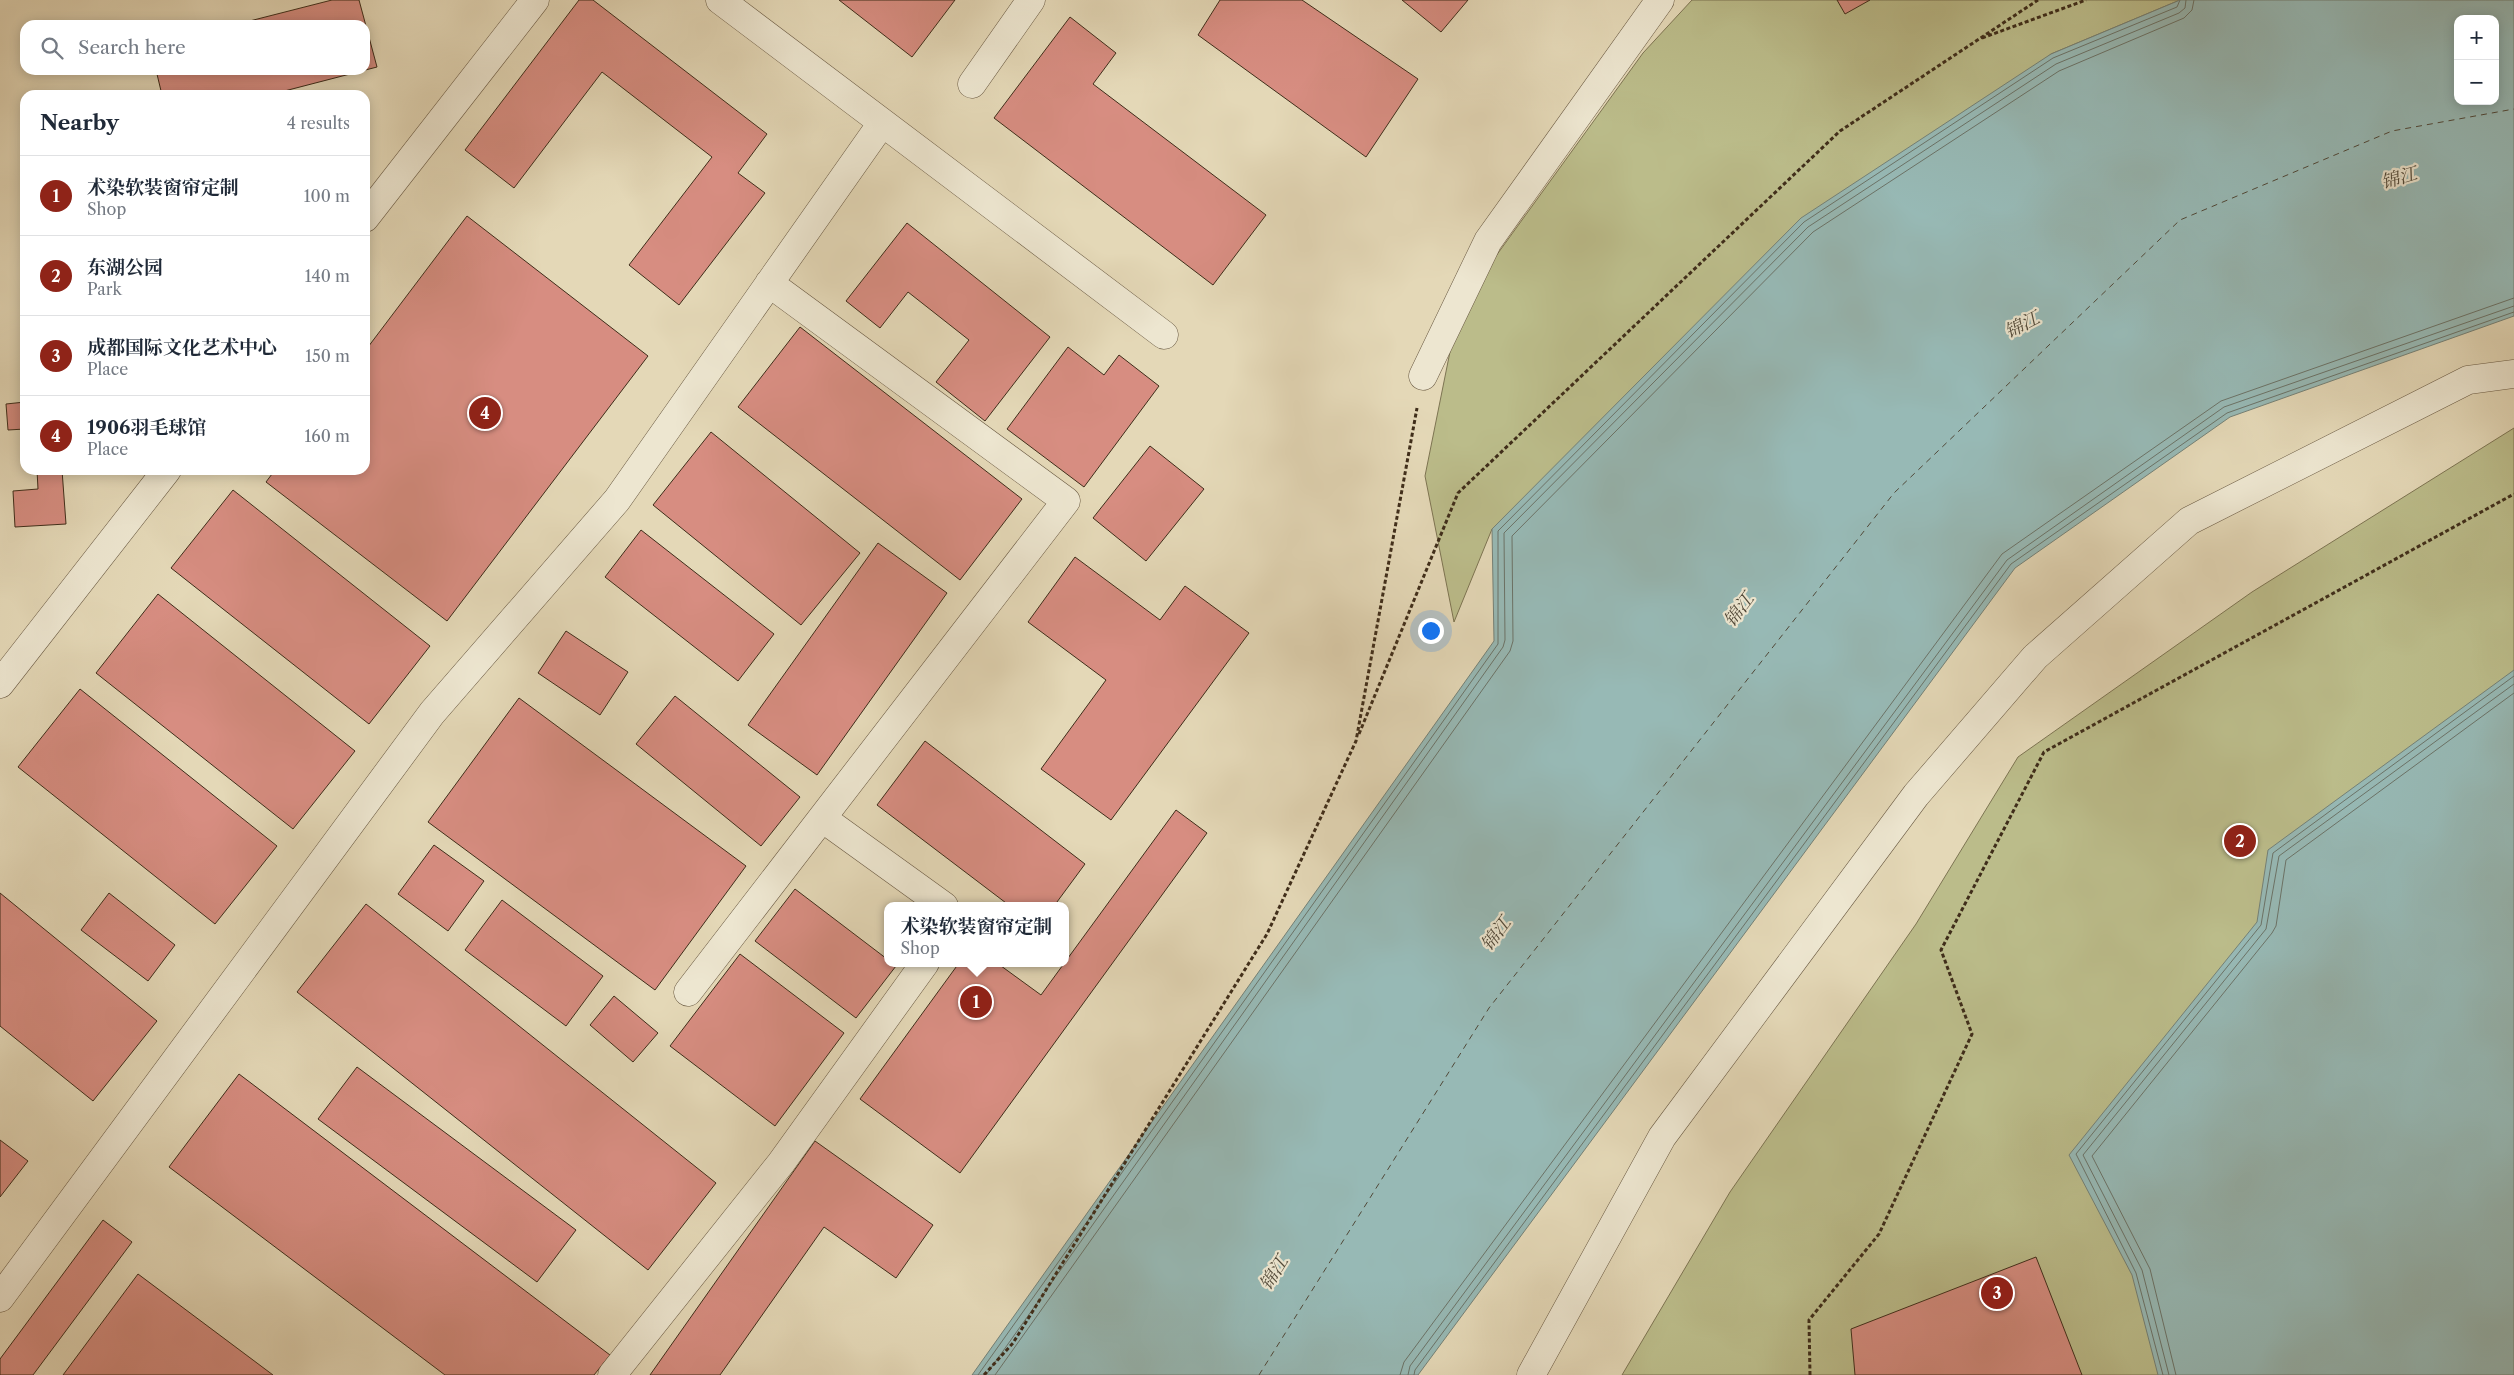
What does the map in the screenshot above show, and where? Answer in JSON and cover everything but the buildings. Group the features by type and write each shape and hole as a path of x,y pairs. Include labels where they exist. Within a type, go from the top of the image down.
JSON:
{"street":[{"path":"370,212 535,0"},
{"path":"720,0 1164,335"},
{"path":"972,84 1031,0"},
{"path":"1423,376 1488,242 1660,0"},
{"path":"0,1298 432,713 618,500 882,122"},
{"path":"688,992 1066,501 769,283"},
{"path":"1531,1375 1662,1137 1916,795 2035,657 2189,521 2468,380 2514,374"},
{"path":"0,684 163,475"},
{"path":"822,818 938,902"},
{"path":"612,1375 781,1163 922,967"}],"path":[{"path":"984,1375 1013,1343 1267,934 1356,741 1458,493 1840,131 2038,0"},
{"path":"1977,40 2086,0"},
{"path":"1356,741 1423,376"},
{"path":"1810,1375 1809,1320 1879,1234 1972,1034 1941,950 2044,752 2514,494"}],"green space":[{"path":"1692,0 2180,0 2051,54 1492,529 1454,622 1425,476 1459,307 1643,53"},
{"path":"2514,428 2514,1375 1622,1375 1730,1192 1916,924 2018,757 2252,592"}],"water":[{"name":"锦江","path":"2180,0 2514,0 2514,316 2230,417 2015,568 1418,1375 972,1375 1494,641 1492,529 1801,218 2051,54"},
{"path":"2514,670 2514,1375 2158,1375 2132,1275 2069,1155 2257,922 2268,850"}],"ferry route":[{"path":"1259,1375 1489,1008 1894,493 2180,220 2392,131 2514,109"}],"place":[{"name":"1906羽毛球馆","path":"485,413"},
{"name":"东湖公园","path":"2240,841"},
{"name":"术染软装窗帘定制","path":"976,1002"},
{"name":"成都国际文化艺术中心","path":"1997,1293"}]}
